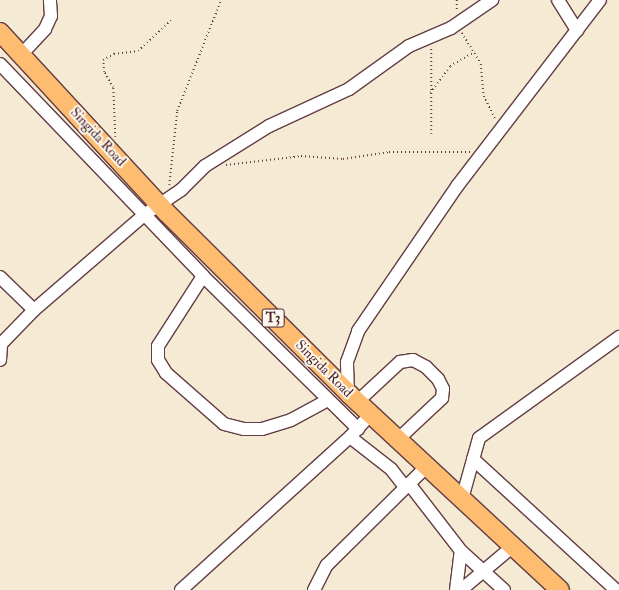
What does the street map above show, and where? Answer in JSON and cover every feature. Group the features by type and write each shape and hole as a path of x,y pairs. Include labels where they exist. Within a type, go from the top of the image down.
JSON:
{"highway":[{"name":"Singida Road","path":"0,32 396,441 462,499 560,590"}],"street":[{"path":"22,56 45,29 51,16 50,0"},
{"path":"0,360 1,345 34,310 144,215 208,164 269,126 348,89 409,46 458,23 492,0"},
{"path":"558,0 577,30"},
{"path":"396,441 442,398 440,384 426,368 413,360 400,362 353,398 347,362 358,331 404,261 600,0"},
{"path":"0,64 203,276 328,400 354,433 407,486 461,551 504,590"},
{"path":"203,276 158,346 158,360 166,373 224,424 244,428 262,429 291,420 328,400"},
{"path":"0,277 34,310"},
{"path":"462,499 479,438 619,337"},
{"path":"181,590 354,433 370,415"},
{"path":"473,459 616,590"},
{"path":"314,590 327,565 425,468"},
{"path":"461,590 512,547"},
{"path":"456,590 461,551"}],"path":[{"path":"163,201 177,110 221,0"},
{"path":"117,142 112,116 113,88 104,72 103,60 114,54 138,51 171,20"},
{"path":"458,23 474,52 484,75 484,96 495,120 494,142"},
{"path":"431,134 429,95 433,36"},
{"path":"429,95 450,66 474,52"},
{"path":"208,164 245,164 301,156 343,159 389,152 484,154"}]}
